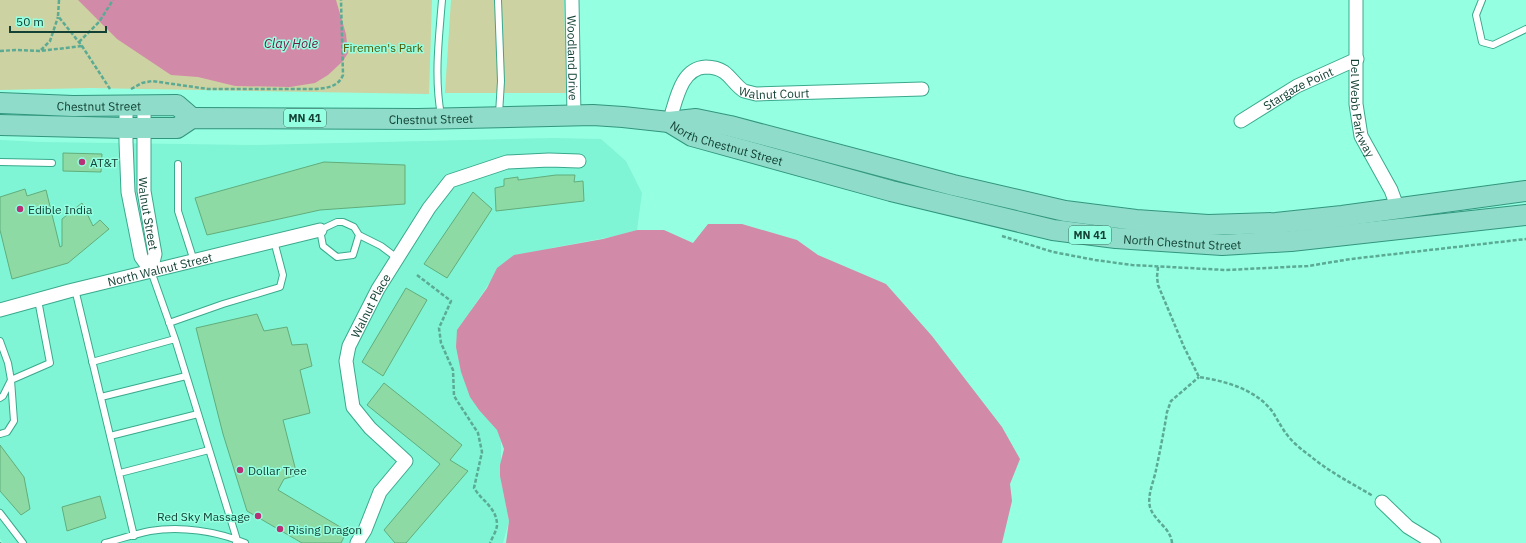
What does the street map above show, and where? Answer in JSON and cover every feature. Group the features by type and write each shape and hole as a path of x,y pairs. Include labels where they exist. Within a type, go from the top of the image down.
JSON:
{"main road":[{"name":"Chestnut Street","path":"0,103 73,106 128,99 177,105 192,118"},
{"name":"Chestnut Street","path":"0,125 177,128 192,118 498,118 574,116 623,117 670,122"},
{"name":"North Chestnut Street","path":"670,122 696,119 730,126 952,185 1057,209 1136,220 1208,225 1276,222 1526,191"},
{"name":"North Chestnut Street","path":"670,122 692,136 891,191 1053,230 1116,238 1222,245 1307,239 1526,215"}],"street":[{"name":"Woodland Drive","path":"572,0 574,116"},
{"name":"Del Webb Parkway","path":"1356,0 1356,104 1361,136 1391,190 1398,208"},
{"name":"Stargaze Point","path":"1241,121 1297,86 1357,59"},
{"name":"Walnut Court","path":"670,122 685,78 690,72 704,68 721,70 730,76 744,91 756,94 922,89"},
{"name":"Walnut Street","path":"128,99 135,128 155,254 151,271"},
{"name":"Walnut Street","path":"135,128 128,192 141,257 151,271"},
{"name":"Walnut Place","path":"357,543 365,530 380,492 406,461 370,428 353,407 346,361 349,346 378,289 429,208 450,181 507,162 550,160 579,161"},
{"name":"North Walnut Street","path":"0,310 75,289 320,230"},
{"path":"1382,502 1408,527 1434,543"}],"lane":[{"path":"441,118 437,94 438,51 442,0"},
{"path":"498,0 501,81 498,118"},
{"path":"1482,0 1476,15 1482,42 1493,45 1526,29"},
{"path":"0,162 52,163"},
{"path":"178,164 178,211 194,261"},
{"path":"360,236 353,255 337,257 323,246 320,230 337,222 343,222 354,227 360,236 381,246 397,258"},
{"path":"169,323 223,304 280,287 283,275 274,240"},
{"path":"151,271 175,339 236,541"},
{"path":"75,289 134,536"},
{"path":"0,398 3,396 11,380 50,363 38,300"},
{"path":"92,362 175,339"},
{"path":"0,341 8,363 11,380 14,421 7,432 0,434"},
{"path":"101,396 186,376"},
{"path":"110,436 198,414"},
{"path":"120,473 209,450"},
{"path":"0,513 23,543"},
{"path":"105,543 151,531 191,529 245,543"}],"path":[{"path":"40,50 50,41 58,16 59,0"},
{"path":"79,42 99,22 113,0"},
{"path":"58,16 128,99 135,86 152,81 208,89 316,89 334,86 342,80 341,0"},
{"path":"0,51 40,50 82,46"},
{"path":"1158,267 1158,285 1199,377"},
{"path":"417,275 451,301 439,328 441,343 453,370 454,396 478,433 482,452 474,488 479,496 494,510 497,526 490,543"},
{"path":"1199,377 1232,384 1262,401 1272,410 1291,440 1309,456 1382,502"},
{"path":"1172,543 1172,538 1162,523 1154,515 1150,506 1151,491 1167,412 1171,401 1199,377"}],"shaded area":[{"path":"553,138 601,139 626,161 642,193 637,230 615,236 551,248 492,279 471,310 488,396 501,441 501,480 509,521 503,543 3,543 0,539 0,140 254,145"}],"green space":[{"name":"Firemen's Park","path":"0,0 432,0 429,94 90,88 0,90"},
{"path":"451,0 564,0 566,93 445,93"}],"water":[{"name":"Clay Hole","path":"78,0 336,0 346,34 348,53 343,61 328,75 315,83 290,87 235,86 198,77 171,75 117,39"},
{"path":"708,224 742,224 797,240 818,255 886,284 932,336 1002,427 1020,459 1010,484 1012,501 1002,543 506,543 509,521 500,476 500,465 504,449 497,430 479,410 470,397 461,372 456,347 457,330 487,288 497,268 514,255 603,239 637,230 664,230 693,243"}],"building":[{"name":"AT&T","path":"63,153 102,154 101,172 63,171"},
{"path":"324,162 405,165 405,204 320,210 207,235 195,198"},
{"path":"556,175 575,175 574,182 583,181 584,201 496,211 495,188 504,186 504,179 518,177 518,180"},
{"path":"25,189 27,196 46,190 60,247 62,246 62,219 82,203 93,226 100,220 109,229 68,263 12,279 0,230 0,197"},
{"path":"473,192 492,209 447,278 424,264"},
{"path":"406,288 427,300 383,376 362,362"},
{"path":"257,314 264,331 287,327 292,345 307,344 312,366 300,370 310,413 283,420 297,475 284,479 278,490 347,531 341,543 302,543 247,511 223,434 196,328"},
{"path":"384,383 462,445 450,460 468,471 406,543 395,543 384,530 440,464 367,405"},
{"path":"0,445 24,477 30,509 21,515 0,491"},
{"path":"100,496 106,518 67,531 62,507"}],"place":[{"name":"AT&T","path":"82,162"},
{"name":"Edible India","path":"20,209"},
{"name":"Dollar Tree","path":"240,470"},
{"name":"Red Sky Massage","path":"258,516"},
{"name":"Rising Dragon","path":"280,529"}]}
